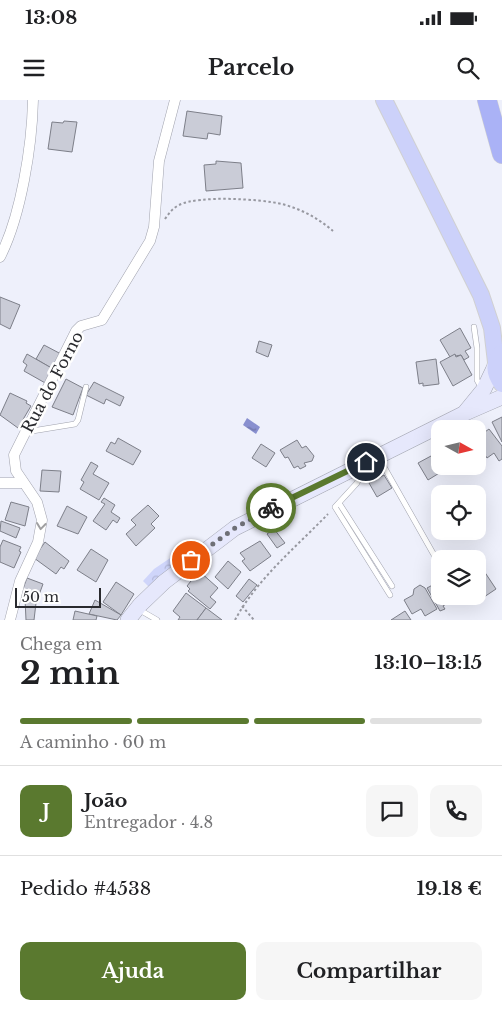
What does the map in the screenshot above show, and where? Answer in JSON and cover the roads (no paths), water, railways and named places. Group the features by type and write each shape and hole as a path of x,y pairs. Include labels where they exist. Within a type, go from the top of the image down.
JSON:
{"highway":[{"path":"487,100 502,154"}],"main road":[{"path":"384,100 467,262 481,295 492,328 498,360 497,377 502,384"},
{"path":"481,295 502,325"},
{"path":"463,414 484,389 498,360"},
{"path":"132,614 191,560 235,528 463,414 502,397"}],"street":[{"path":"0,257 9,236 26,162 33,100"},
{"name":"Rua do Forno","path":"10,620 22,576 38,542 42,526 40,508 15,468 14,455 76,331 81,326 102,320 152,237 159,161 175,100"},
{"path":"0,483 24,483"}],"lane":[{"path":"474,328 477,348 476,380 484,389"},
{"path":"26,432 75,424 78,420 86,386"},
{"path":"378,456 431,550"},
{"path":"337,505 358,483 359,478 354,468"},
{"path":"337,505 392,586"},
{"path":"337,505 390,595"},
{"path":"132,614 157,620"}],"water":[{"path":"247,418 260,427 256,434 243,425"}]}
